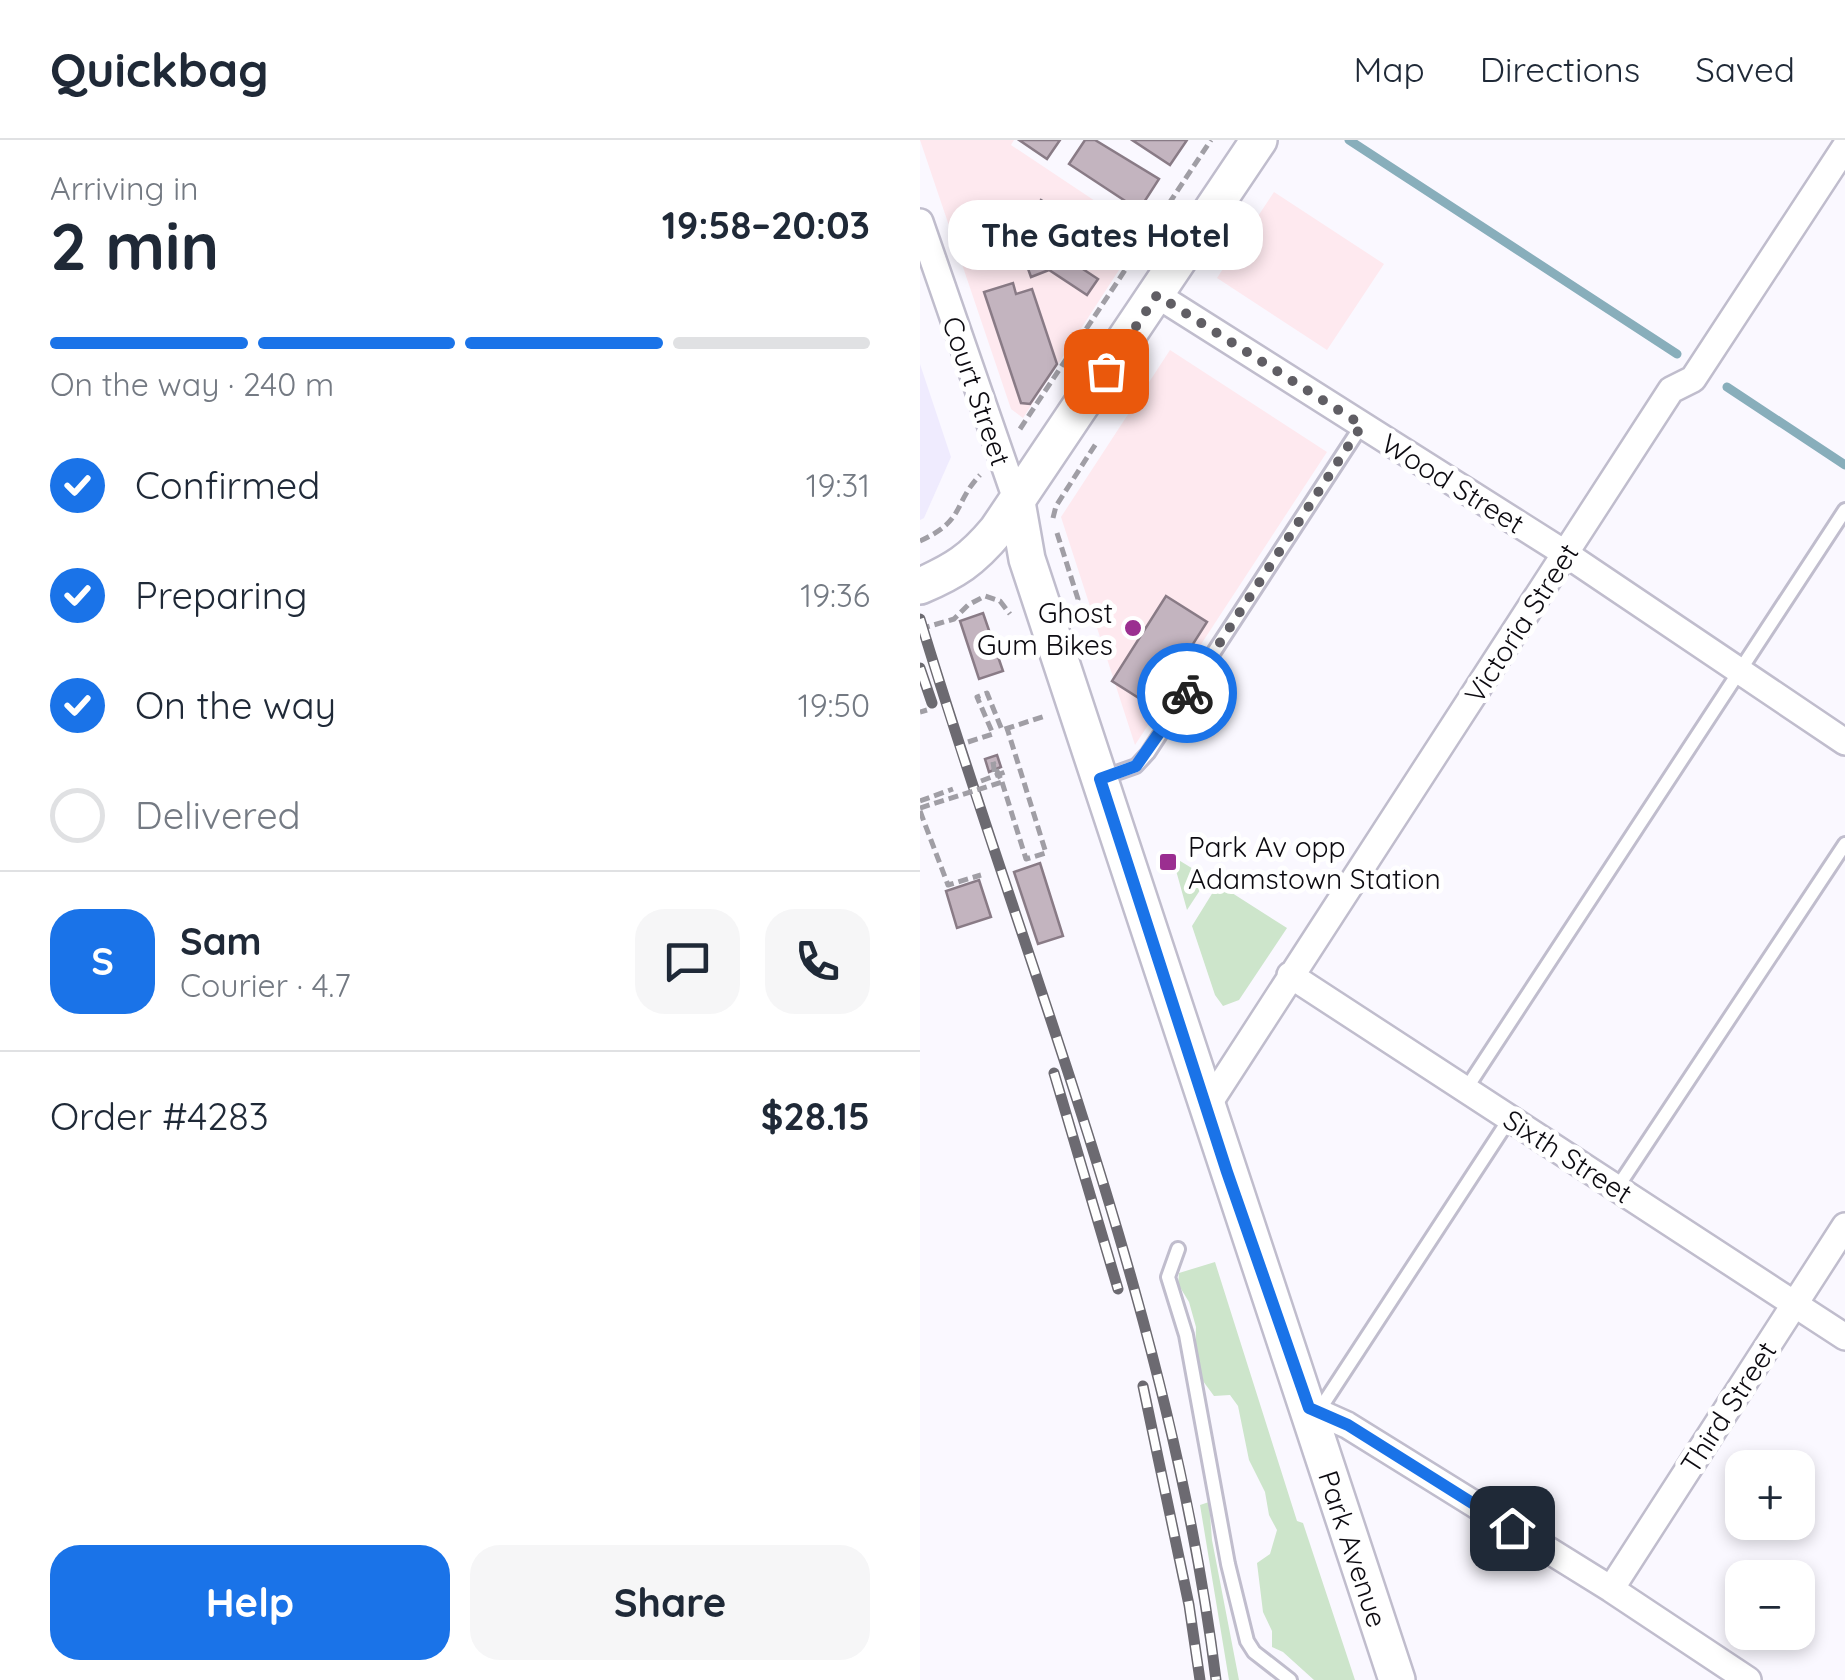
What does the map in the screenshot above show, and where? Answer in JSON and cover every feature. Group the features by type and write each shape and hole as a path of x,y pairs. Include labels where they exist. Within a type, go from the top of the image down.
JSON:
{"main road":[{"path":"920,586 974,557 1017,502 1259,140"},
{"name":"Park Avenue","path":"1017,502 1027,559 1206,1108 1314,1410 1398,1680"}],"street":[{"name":"Victoria Street","path":"1206,1108 1670,390 1692,379 1845,147"},
{"name":"Court Street","path":"920,222 1017,502"},
{"name":"Wood Street","path":"1157,295 1566,554 1845,742"},
{"name":"Sixth Street","path":"1290,975 1845,1337"},
{"name":"Third Street","path":"1611,1589 1845,1226"},
{"path":"1314,1410 1348,1425 1611,1589 1748,1680"}],"lane":[{"path":"1100,779 1136,766 1148,753 1362,425"},
{"path":"1466,1089 1845,510"},
{"path":"1617,1188 1845,844"},
{"path":"1314,1410 1510,1118"},
{"path":"1178,1249 1168,1277 1186,1335 1228,1564 1247,1641 1254,1652 1290,1680"}],"path":[{"path":"1020,428 1211,140"},
{"path":"920,541 952,521 972,484"},
{"path":"1056,506 1052,521 1078,599"},
{"path":"920,629 954,619 985,596 1000,600 1011,616"},
{"path":"968,742 993,734 977,697 987,693 1002,730 1044,716"},
{"path":"994,776 994,762 1026,859 1046,853 1007,728"},
{"path":"981,781 1006,772"},
{"path":"920,807 1002,782"},
{"path":"920,807 953,790"},
{"path":"920,807 948,884 981,874"}],"shaded area":[{"path":"920,140 1014,140 1011,145 1143,233 1023,418 1011,409"},
{"path":"1274,192 1384,264 1327,350 1217,278"},
{"path":"1170,350 1327,452 1135,745 1061,517"},
{"path":"920,364 951,457 920,520"}],"green space":[{"path":"1172,856 1208,878 1187,910"},
{"path":"1218,884 1287,928 1239,1000 1223,1006 1215,995 1192,926"},
{"path":"1215,1262 1297,1521 1303,1523 1355,1680 1314,1680 1272,1647 1257,1563 1270,1554 1277,1530 1249,1460 1238,1406 1230,1395 1214,1396 1200,1377 1195,1363 1196,1327 1189,1302 1178,1284 1179,1273"},
{"path":"1209,1502 1212,1540 1239,1680 1229,1680 1200,1505"}],"building":[{"path":"1019,140 1060,140 1047,159"},
{"path":"1085,140 1095,140 1159,179 1139,210 1069,164"},
{"path":"1132,140 1187,140 1170,165"},
{"path":"1041,200 1068,217 1057,234 1044,226 1036,239 1022,230"},
{"path":"1057,252 1098,279 1087,295 1049,270 1031,277 1026,263"},
{"path":"1013,283 1016,294 1032,289 1057,364 1030,404 1021,403 984,292"},
{"path":"1166,596 1207,622 1153,707 1112,681"},
{"path":"983,613 1003,671 979,679 960,621"},
{"path":"997,755 1001,767 989,772 985,759"},
{"path":"1040,863 1063,936 1038,944 1014,872"},
{"path":"979,880 991,917 957,928 946,891"}],"waterway":[{"path":"1349,140 1677,354"},
{"path":"1727,387 1845,465"}],"railway":[{"path":"920,619 1131,1276 1166,1409 1195,1543 1216,1680"},
{"path":"920,668 932,703"},
{"path":"1054,1073 1118,1289"},
{"path":"1143,1386 1189,1605 1200,1680"}],"way so far":[{"path":"1106,371 1157,295 1362,425 1187,693"}],"place":[{"name":"The Gates Hotel","path":"1106,371"},
{"name":"Ghost Gum Bikes","path":"1133,628"},
{"name":"Park Av opp Adamstown Station","path":"1168,862"}],"route":[{"path":"1187,693 1136,766 1100,779 1227,1172 1309,1408 1348,1425 1512,1528"}]}
